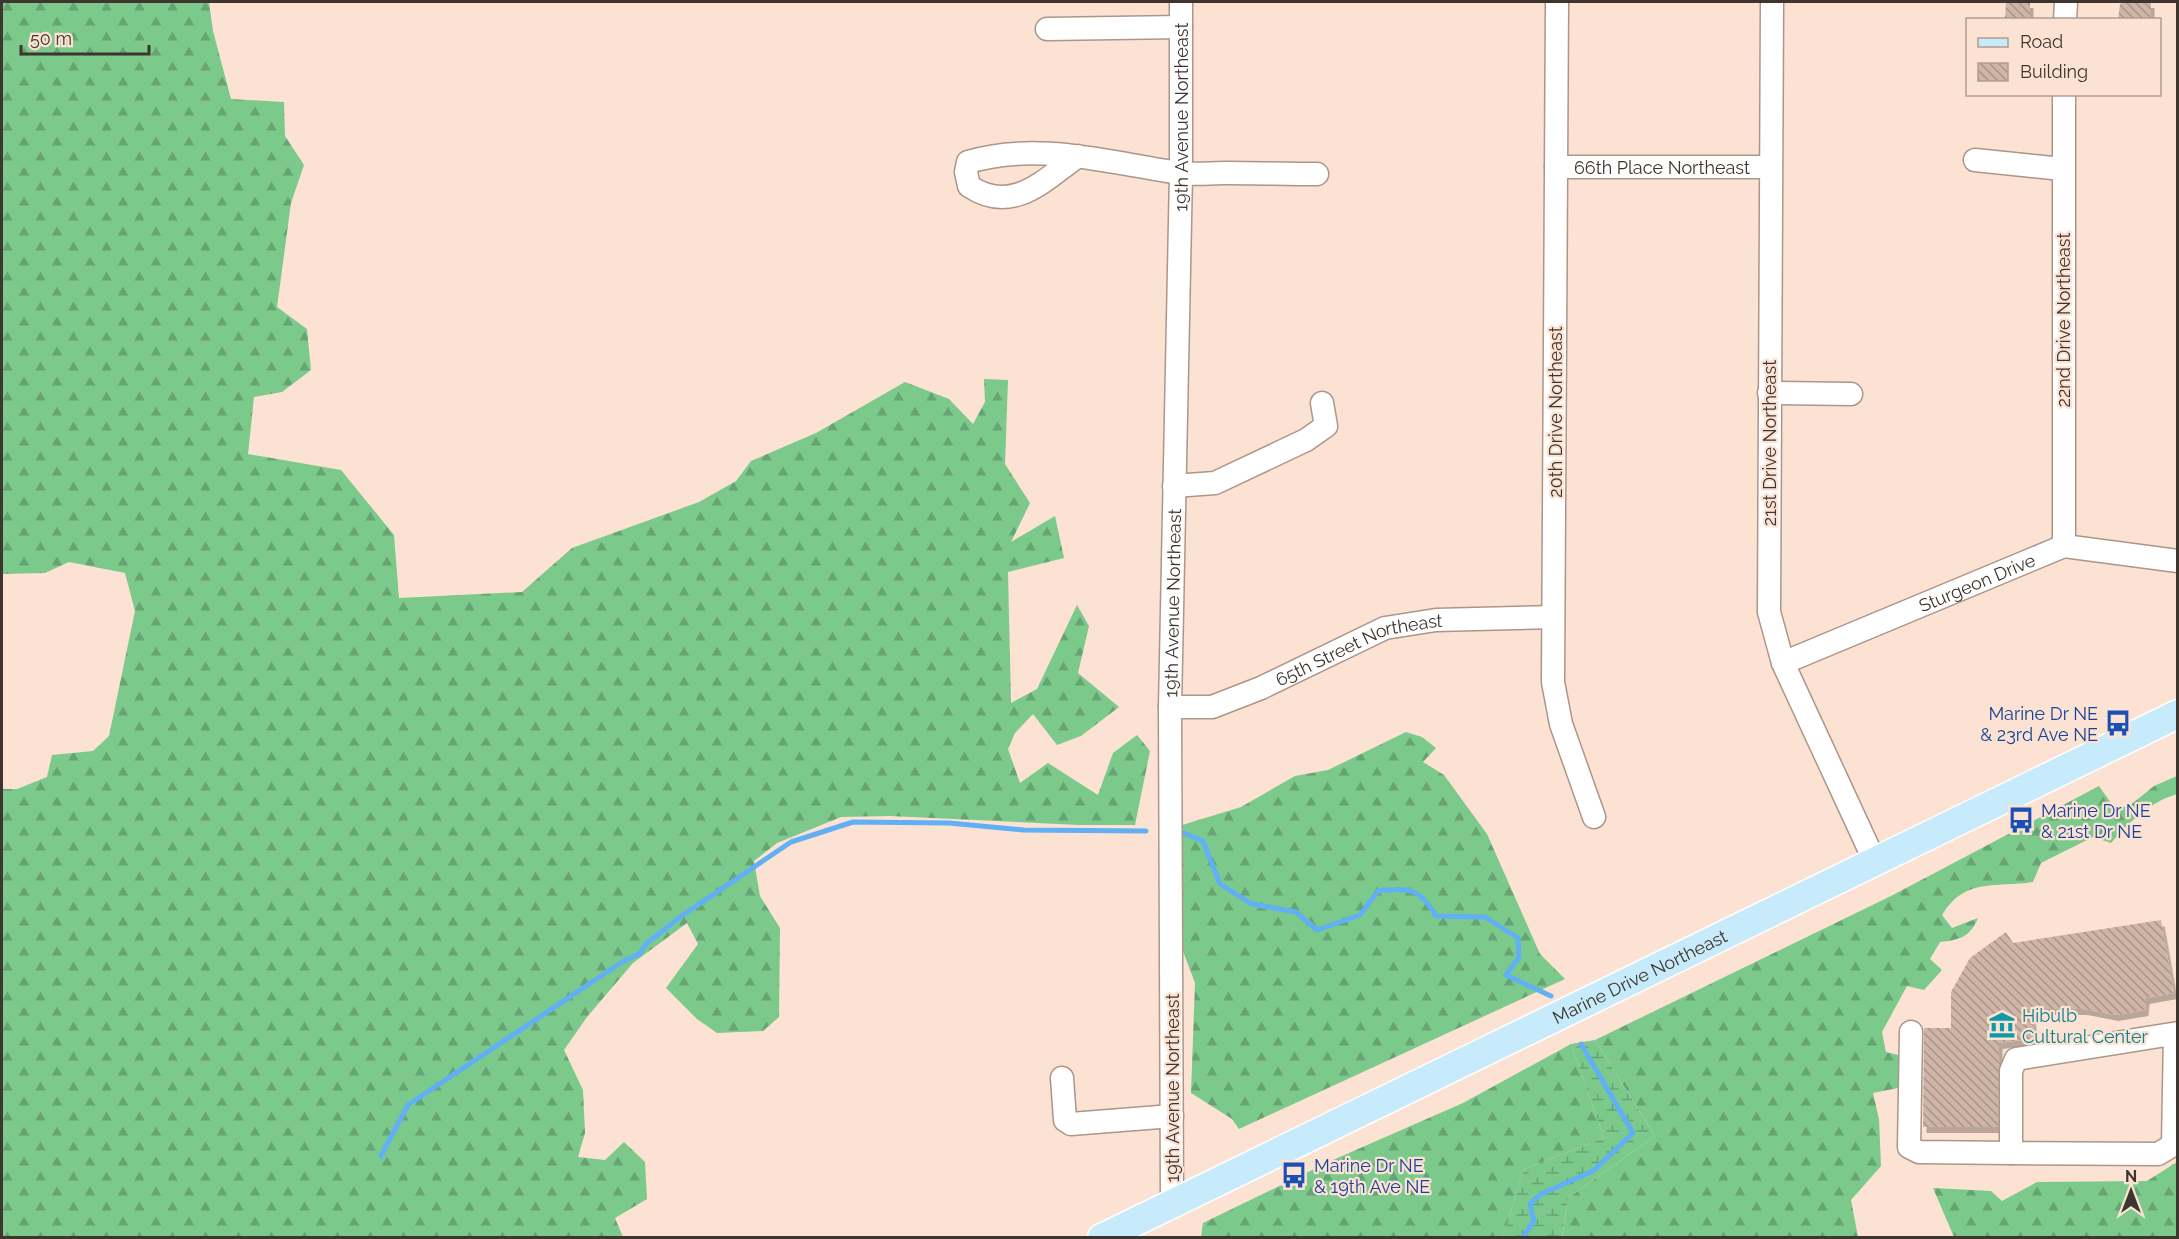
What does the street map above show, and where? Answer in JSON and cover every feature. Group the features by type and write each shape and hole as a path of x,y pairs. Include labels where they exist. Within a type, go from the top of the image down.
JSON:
{"main road":[{"name":"Marine Drive Northeast","path":"1102,1238 2178,714"}],"street":[{"name":"19th Avenue Northeast","path":"1172,1203 1170,707 1181,173 1181,2"},
{"name":"20th Drive Northeast","path":"1557,2 1553,682 1561,724 1594,817"},
{"name":"21st Drive Northeast","path":"1772,2 1769,167 1769,612 1783,663 1875,862"},
{"path":"2065,18 2066,2"},
{"path":"1047,29 1181,27"},
{"name":"22nd Drive Northeast","path":"2064,96 2062,168 2064,546"},
{"path":"1078,156 1181,173 1317,174"},
{"path":"1975,160 2062,168"},
{"name":"66th Place Northeast","path":"1556,167 1769,167"},
{"path":"1769,393 1851,394"},
{"path":"1174,486 1215,483 1306,440 1326,426 1322,403"},
{"path":"2064,546 2178,561"},
{"name":"Sturgeon Drive","path":"1783,663 2064,546"},
{"name":"65th Street Northeast","path":"1170,707 1212,707 1260,688 1385,628 1436,620 1553,617"},
{"path":"1911,1032 1909,1147 1919,1152 2011,1153 2158,1154 2173,1145 2176,1034 2016,1059 2011,1071 2011,1153"},
{"path":"1062,1078 1065,1120 1071,1124 1172,1116"}],"green space":[{"path":"2,2 209,2 213,31 231,99 284,102 285,136 304,165 291,203 277,307 307,329 311,370 282,392 254,397 248,454 341,470 394,535 399,598 522,592 572,548 699,502 736,481 751,461 816,433 905,382 949,399 973,424 985,402 984,379 1008,380 1005,464 1030,503 1011,542 1055,516 1064,558 1008,572 1011,703 1037,689 1077,605 1089,626 1078,673 1119,707 1081,736 1057,745 1033,714 1015,733 1008,749 1020,783 1048,763 1098,795 1113,753 1137,735 1150,751 1135,825 1079,825 890,816 841,817 777,843 754,861 760,896 780,928 779,1017 763,1031 717,1033 697,1019 666,988 698,944 687,923 633,963 587,1017 564,1050 583,1090 585,1133 578,1157 605,1160 624,1142 645,1162 647,1199 615,1218 623,1237 2,1237 2,789 17,789 47,777 52,755 93,751 109,736 135,611 125,573 69,562 45,573 2,574"},
{"path":"1406,732 1422,737 1436,748 1423,762 1444,775 1487,834 1540,954 1565,979 1239,1129 1232,1119 1191,1093 1195,983 1176,933 1179,826 1241,807 1295,776 1328,770"},
{"path":"2177,776 2177,794 2141,813 2111,843 2093,837 2041,863 2033,882 1971,889 1951,903 1942,915 1952,928 1978,918 1972,929 1964,936 1940,942 1930,959 1942,970 1924,990 1907,986 1882,1032 1886,1052 1903,1056 1898,1088 1873,1093 1879,1119 1881,1166 1851,1200 1858,1237 1562,1238 1568,1198 1655,1136 1595,1040 1891,896 2099,786 2113,806 2128,807 2154,786"},
{"path":"1595,1040 1655,1136 1568,1198 1562,1237 1503,1237 1524,1169 1604,1138 1571,1044"},
{"path":"1571,1044 1604,1138 1524,1169 1503,1237 1201,1238 1203,1223 1333,1160 1463,1103"},
{"path":"2177,1162 2177,1237 1954,1237 1933,1188 1991,1191 2002,1201 2037,1182 2147,1181"}],"building":[{"path":"2006,2 2030,2 2030,18 2005,18"},
{"path":"2151,2 2151,18 2118,18 2120,4"},
{"name":"Hibulb Cultural Center","path":"2161,920 2174,993 2146,998 2145,1010 2115,1015 2084,1009 2031,1009 2035,1038 1999,1043 1998,1127 1923,1127 1924,1028 1951,1028 1951,992 1970,958 2006,932 2013,943"}],"waterway":[{"path":"381,1156 408,1105 622,962 639,954 647,943 683,915 791,842 853,822 949,823 1024,830 1146,831"},
{"path":"1179,831 1203,841 1220,884 1252,904 1296,912 1317,930 1360,915 1378,891 1389,890 1405,890 1418,895 1424,899 1436,916 1485,917 1518,938 1519,957 1506,975 1551,996"},
{"path":"1522,1238 1534,1221 1530,1204 1541,1194 1593,1171 1633,1133 1581,1044"}],"place":[{"name":"Marine Dr NE & 23rd Ave NE","path":"2118,723"},
{"name":"Marine Dr NE & 21st Dr NE","path":"2021,820"},
{"name":"Hibulb Cultural Center","path":"2002,1025"},
{"name":"Marine Dr NE & 19th Ave NE","path":"1294,1175"}]}
